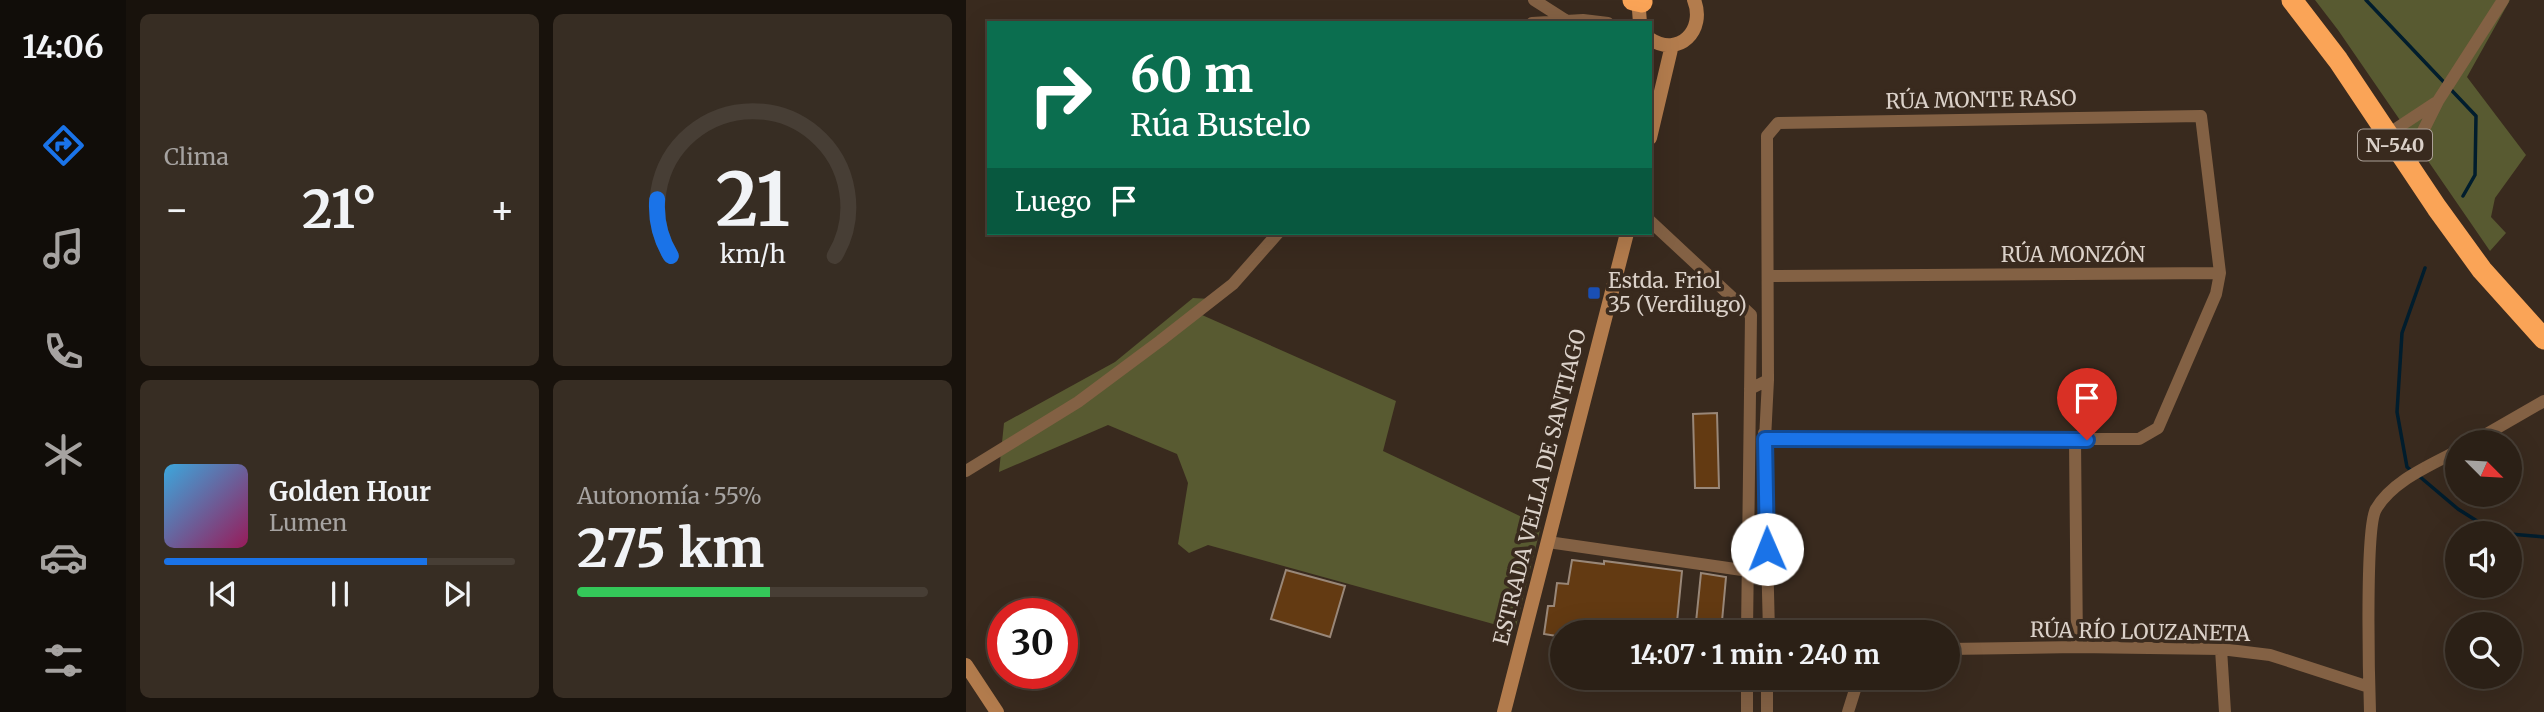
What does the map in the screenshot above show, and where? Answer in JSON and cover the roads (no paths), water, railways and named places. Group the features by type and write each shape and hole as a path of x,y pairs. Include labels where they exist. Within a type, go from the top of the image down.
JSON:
{"highway":[{"name":"N-540","path":"2292,0 2338,60 2482,271 2544,339"}],"main road":[{"path":"1652,40 1672,45 1686,39 1696,26 1698,17 1694,0"},
{"path":"1652,130 1672,45"},
{"name":"ESTRADA VELLA DE SANTIAGO","path":"1504,712 1626,235"},
{"path":"966,665 997,712"}],"street":[{"path":"1534,0 1567,21"},
{"path":"2411,167 2423,131 2438,101 2502,0"},
{"path":"2388,134 2438,101"},
{"name":"RÚA MONTE RASO","path":"1768,276 1767,136 1778,123 2202,116 2220,273"},
{"path":"1652,223 1751,315 1748,620"},
{"path":"966,471 1078,402 1160,341 1233,284 1276,235"},
{"path":"1765,439 2139,439 2158,428 2216,294 2220,273"},
{"name":"RÚA MONZÓN","path":"1768,276 2220,273"},
{"path":"1765,439 1768,276"},
{"path":"1751,389 1768,380"},
{"path":"1751,389 1762,400 1765,439 1769,620"},
{"path":"2494,430 2544,401"},
{"path":"2075,440 2077,647"},
{"path":"2370,712 2371,543 2374,512 2389,491 2445,458"},
{"path":"1548,542 1749,571"},
{"name":"RÚA RÍO LOUZANETA","path":"1960,649 2221,649 2270,655 2369,687"},
{"path":"2221,649 2225,712"},
{"path":"1747,690 1747,712"},
{"path":"1767,690 1767,712"},
{"path":"1848,712 1855,690"}],"waterway":[{"path":"2366,0 2476,116 2475,175 2463,196"},
{"path":"2413,472 2407,467 2397,412 2402,333 2425,268"},
{"path":"2419,476 2458,509 2477,521"},
{"path":"2522,535 2544,537"}],"place":[{"name":"Estda. Friol 35 (Verdilugo)","path":"1594,293"}]}
